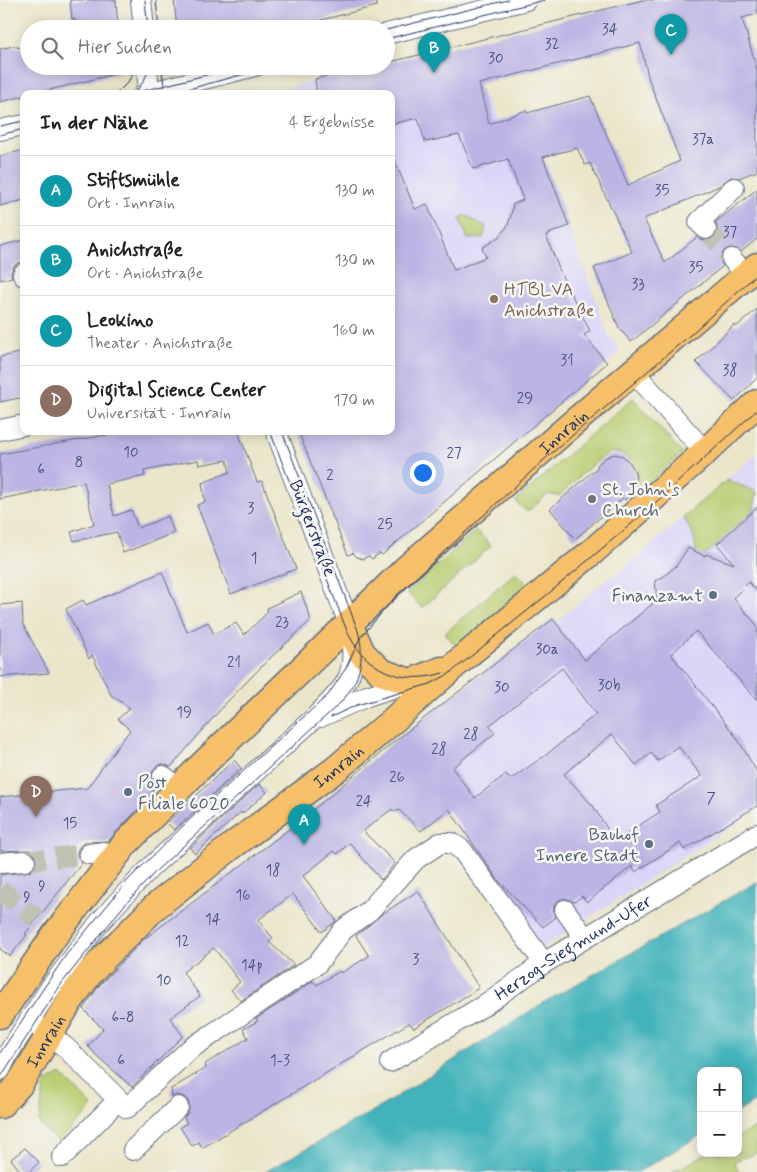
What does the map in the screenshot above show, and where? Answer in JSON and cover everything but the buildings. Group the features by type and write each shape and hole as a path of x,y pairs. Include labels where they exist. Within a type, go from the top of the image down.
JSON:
{"main road":[{"name":"Innrain","path":"0,1015 55,935 101,857 125,844 171,782 349,624 406,569 634,371 745,267"},
{"name":"Innrain","path":"0,1105 6,1082 40,1027 72,999 90,973 118,942 155,907 232,846 336,769 456,664 546,591 705,452 757,403"},
{"path":"349,624 362,653 381,672 410,682 456,664"}],"street":[{"path":"141,0 143,20"},
{"path":"395,32 526,0"},
{"path":"147,75 148,90"},
{"path":"160,90 219,75"},
{"path":"0,130 20,125"},
{"path":"706,229 699,222 734,188"},
{"path":"634,371 705,452"},
{"path":"0,430 20,426"},
{"name":"Bürgerstraße","path":"40,1027 72,958 99,924 142,876 311,721 333,699 349,677 352,651 349,624 278,435"},
{"path":"311,721 366,696 410,682"},
{"name":"Herzog-Siegmund-Ufer","path":"390,1062 484,1006 544,963 757,834"},
{"path":"62,1157 190,1049 316,964 343,930 369,911 416,859 440,843 452,844 462,850 544,963"},
{"path":"0,863 25,861"},
{"path":"565,910 585,938"},
{"path":"20,985 22,1009 40,1027 65,1047 123,1104"},
{"path":"133,1150 178,1107"}],"shaded area":[{"name":"HTBLVA Anichstraße","path":"330,75 366,75 485,97 494,122 526,110 609,336 621,351 437,507 395,422 395,90 279,90 315,81 315,79"},
{"path":"757,454 757,810 542,948 447,810 406,759 461,691 553,619 556,622 611,576 612,578"}],"green space":[{"path":"465,215 486,227 483,238 468,239 460,219"},
{"path":"633,398 682,453 630,501 635,492 637,473 633,464 627,458 620,453 614,452 601,458 559,496 548,494 527,512 515,501"},
{"path":"727,480 757,492 753,511 696,564 694,560 696,549 694,538 683,517"},
{"path":"476,530 491,546 422,608 407,593"},
{"path":"516,572 530,587 458,648 445,633"},
{"path":"61,1074 93,1107 59,1142 41,1126 39,1121 45,1083"},
{"path":"757,1127 757,1153 734,1161 739,1172 673,1172 701,1157 742,1157 742,1135"}],"water":[{"path":"757,882 757,1100 742,1109 742,1067 697,1067 697,1137 638,1172 265,1172 380,1107 543,1003"}],"tunnel":[{"path":"706,229 732,259"},
{"path":"25,861 89,854"},
{"path":"0,890 37,919"}],"tram line":[{"path":"145,0 147,20"},
{"path":"156,0 158,20"},
{"path":"395,28 508,0"},
{"path":"395,37 545,0"},
{"path":"120,90 132,75"},
{"path":"137,90 146,75"},
{"path":"162,75 165,90"},
{"path":"147,90 206,75"},
{"path":"185,90 241,75"},
{"path":"0,126 20,122"},
{"path":"0,135 20,130"},
{"path":"0,1053 66,955 129,879 187,822 328,695 346,668 360,638 396,596 546,458 690,335 757,274"},
{"path":"331,717 357,705 430,684 449,674 643,514 757,410"},
{"path":"272,435 347,631 355,645 374,665 399,676 428,677 443,673"},
{"path":"0,1078 62,983 122,908 157,870 338,705 356,680 361,662 358,631 284,435"}],"place":[{"name":"Leokino","path":"671,55"},
{"name":"Anichstraße","path":"434,73"},
{"name":"HTBLVA Anichstraße","path":"494,299"},
{"name":"St. John's Church","path":"592,499"},
{"name":"Finanzamt","path":"713,595"},
{"name":"Post Filiale 6020","path":"128,792"},
{"name":"Digital Science Center","path":"36,817"},
{"name":"Bauhof Innere Stadt","path":"649,844"},
{"name":"Stiftsmühle","path":"304,845"}]}
